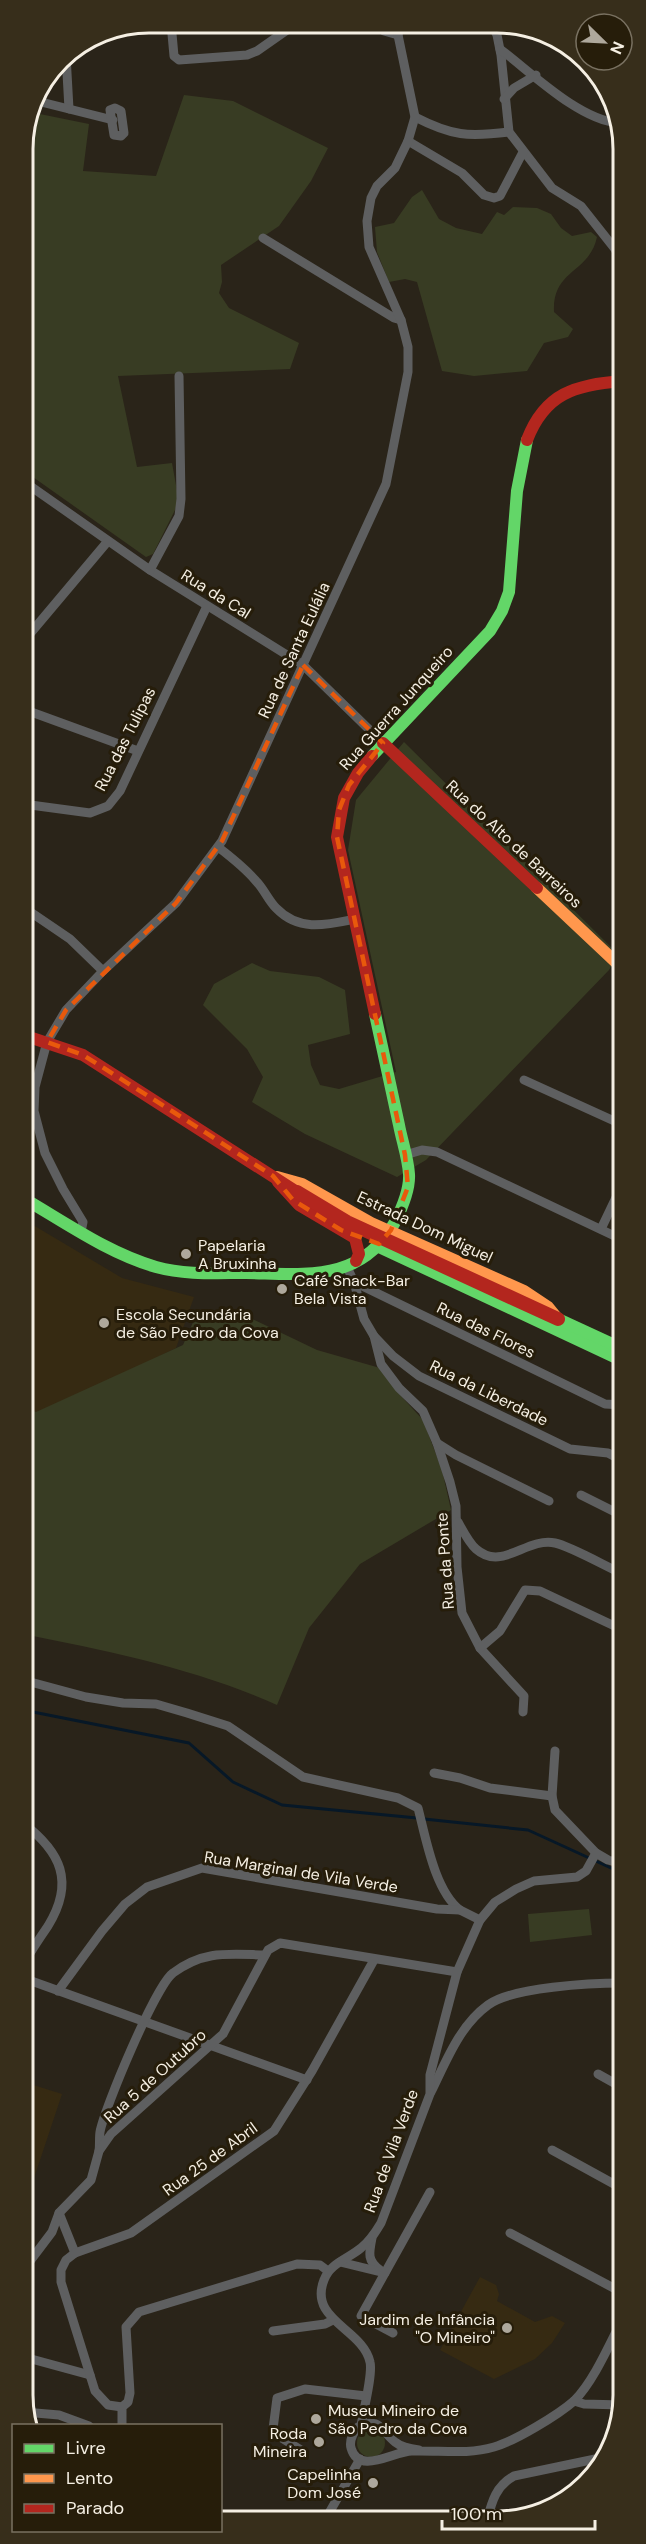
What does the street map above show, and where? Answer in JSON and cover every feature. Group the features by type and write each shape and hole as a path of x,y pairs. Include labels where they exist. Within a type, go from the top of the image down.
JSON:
{"street":[{"path":"172,33 174,56 179,60 247,55 284,33"},
{"path":"391,33 398,35"},
{"path":"496,33 500,49 509,132 552,188 581,206 613,246"},
{"name":"Rua de Santa Eulália","path":"81,1232 83,1222 45,1153 34,1111 34,1087 47,1042 66,1010 103,971 176,903 218,847 386,484 408,372 408,347 401,320 369,247 367,221 371,198 377,186 395,168 408,141 415,117 398,35"},
{"path":"500,49 594,117 609,121"},
{"path":"67,68 69,109"},
{"path":"504,99 514,88 536,75"},
{"path":"43,103 112,120"},
{"path":"415,117 439,129 459,135 509,132"},
{"path":"408,141 462,173 484,195 494,198 500,196 523,152"},
{"path":"263,238 394,318 401,320"},
{"path":"150,570 179,516 181,499 179,376"},
{"name":"Rua Guerra Junqueiro","path":"351,1264 378,1245 391,1230 408,1187 409,1174 337,837 339,810 349,785 383,743 490,631 502,611 508,592 522,456 533,424 548,403 570,389 613,382"},
{"name":"Rua da Cal","path":"33,488 150,570 303,665 383,743"},
{"path":"33,630 108,541"},
{"name":"Rua das Tulipas","path":"33,805 90,813 108,806 120,791 207,606"},
{"path":"33,713 138,751"},
{"name":"Rua do Alto de Barreiros","path":"383,743 612,959"},
{"path":"218,847 257,882 276,908 292,920 308,924 332,925 355,918"},
{"path":"33,914 70,939 103,971"},
{"name":"Estrada Dom Miguel","path":"33,1038 82,1055 347,1222 613,1344"},
{"path":"524,1080 613,1120"},
{"path":"405,1155 422,1150 437,1152 613,1235"},
{"name":"Estrada Dom Miguel","path":"273,1176 302,1184 371,1223 525,1292 548,1307 558,1319"},
{"name":"Estrada Dom Miguel","path":"273,1176 292,1200 355,1238 378,1245 613,1357"},
{"path":"33,1204 81,1232 135,1259 168,1269 263,1274 323,1272 351,1264 358,1254 355,1238"},
{"path":"601,1229 613,1204"},
{"path":"351,1264 354,1282"},
{"name":"Rua da Liberdade","path":"354,1282 364,1319 374,1336 393,1356 419,1376 570,1449 608,1453 613,1456"},
{"name":"Rua das Flores","path":"354,1282 605,1404 613,1404"},
{"name":"Rua da Ponte","path":"374,1336 381,1364 399,1388 423,1411 437,1443 456,1506 457,1567 462,1613 480,1648 524,1696 523,1712"},
{"path":"437,1443 456,1455 549,1501"},
{"path":"581,1495 613,1511"},
{"path":"457,1520 475,1548 488,1557 502,1558 536,1544 555,1543 613,1569"},
{"path":"480,1648 500,1631 525,1590 540,1591 613,1625"},
{"path":"33,1683 86,1697 123,1703 156,1704 228,1726 303,1777 398,1798 410,1803 419,1812 442,1889 450,1902 460,1910"},
{"path":"555,1751 552,1796 555,1810 593,1857 613,1861"},
{"path":"434,1773 460,1778 490,1788 552,1796"},
{"path":"33,1830 54,1855 64,1875 49,1924 33,1946"},
{"name":"Rua de Vila Verde","path":"328,2271 360,2249 372,2238 381,2223 430,2094 430,2075 457,1972 480,1920 495,1902 534,1881 577,1877 586,1871 593,1857"},
{"name":"Rua Marginal de Vila Verde","path":"58,1991 102,1930 124,1904 147,1887 202,1868 437,1909 460,1910 480,1920"},
{"path":"99,2151 100,2132 112,2096 144,2022 171,1974 207,1955 265,1955 268,1950 280,1943 457,1972"},
{"name":"Rua 5 de Outubro","path":"58,2213 91,2180 99,2151 111,2134 223,2034 265,1955"},
{"name":"Rua 25 de Abril","path":"75,2253 130,2233 274,2131 307,2080 374,1960"},
{"path":"33,1982 307,2080"},
{"path":"430,2094 456,2042 466,2027 489,2004 519,1993 613,1984"},
{"path":"598,2074 613,2082"},
{"path":"552,2150 613,2184"},
{"path":"393,2333 361,2316 430,2192"},
{"path":"58,2213 75,2253 66,2260 61,2270 61,2282 95,2391 101,2400 115,2408 122,2407 128,2402 130,2394 126,2327 139,2312 297,2264 320,2265 328,2271 320,2295 324,2308 333,2320 365,2349 371,2364 361,2426"},
{"path":"33,2257 52,2232 58,2213"},
{"path":"510,2233 613,2288"},
{"path":"372,2238 369,2255 372,2265 385,2273"},
{"path":"340,2262 385,2273"},
{"path":"273,2331 325,2324 333,2320"},
{"path":"419,2450 396,2443 381,2426 373,2423 361,2426 353,2433 351,2440 353,2451 360,2459 372,2462 396,2453 419,2450 445,2452 495,2447 515,2439 574,2401 587,2384 613,2336"},
{"path":"33,2359 90,2374"},
{"path":"301,2450 280,2437 273,2429 277,2398 305,2389 366,2396"},
{"path":"574,2401 584,2404 613,2405"},
{"path":"122,2407 122,2424"},
{"path":"35,2413 59,2415 84,2424"},
{"path":"383,2457 389,2450 389,2435"},
{"path":"330,2511 360,2459"},
{"path":"490,2511 502,2482 514,2476 593,2459"}],"highlighted area":[{"path":"303,665 383,743 349,785 339,810 337,837 405,1155 408,1187 391,1230 379,1244 341,1230 293,1200 273,1176 175,1113 83,1055 47,1042 66,1010 176,903 222,841"}],"shaded area":[{"name":"Escola Secundária de São Pedro da Cova","path":"33,1225 122,1278 194,1297 176,1348 33,1419"},
{"path":"33,2085 62,2094 33,2181"},
{"name":"Jardim de Infância \"O Mineiro\"","path":"480,2277 496,2285 499,2294 497,2301 535,2322 552,2316 565,2323 552,2343 535,2359 494,2379 440,2350"}],"green space":[{"path":"184,95 233,101 328,148 311,181 279,226 221,265 222,282 219,293 229,308 299,343 290,369 118,376 137,467 172,463 179,502 153,554 146,557 33,477 33,141 39,114 89,124 83,171 156,176"},
{"path":"422,190 439,219 456,228 482,234 497,212 504,215 513,207 537,208 551,214 561,228 572,236 591,232 597,237 587,258 565,279 555,298 554,312 573,329 568,337 544,343 527,371 474,376 442,371 417,282 405,279 389,282 377,252 375,227 394,223 412,197"},
{"path":"404,742 613,949 613,963 609,970 426,1160 397,1177 305,1134 252,1102 263,1077 247,1049 203,1005 214,984 252,963 270,971 319,977 345,990 350,1034 308,1045 311,1065 320,1085 339,1089 396,1072 348,850 356,800"},
{"path":"198,1311 248,1317 317,1350 380,1368 423,1420 442,1470 451,1510 360,1564 309,1628 277,1705 247,1692 184,1671 120,1654 33,1636 33,1411 36,1412 183,1345"},
{"path":"589,1909 592,1935 530,1942 528,1914"},
{"path":"371,2429 381,2433 385,2443 381,2453 371,2457 361,2453 357,2443 361,2433"}],"waterway":[{"path":"33,1712 189,1743 233,1782 282,1805 417,1818"},
{"path":"424,1819 528,1830 613,1868"}],"traffic: fast":[{"path":"372,756 490,631 502,611 509,592 517,491 527,440"},
{"path":"33,1204 104,1246 138,1261 167,1270 201,1273 311,1273 330,1271 366,1256 381,1242 395,1222 407,1193 409,1180 406,1156 375,1014"},
{"path":"377,1246 613,1356"},
{"path":"558,1319 613,1344"}],"traffic: slow":[{"path":"537,888 613,960"},
{"path":"277,1177 302,1184 371,1223 524,1291 548,1307 557,1318"}],"traffic: jam":[{"path":"527,440 534,424 543,412 564,394 590,385 613,382"},
{"path":"383,743 537,888"},
{"path":"372,756 358,773 344,798 337,837 375,1014"},
{"path":"33,1038 83,1055 297,1192"},
{"path":"278,1182 299,1205 355,1238 359,1254 356,1261"},
{"path":"297,1192 347,1222 558,1319"}],"place":[{"name":"Papelaria A Bruxinha","path":"186,1254"},
{"name":"Café Snack-Bar Bela Vista","path":"282,1289"},
{"name":"Escola Secundária de São Pedro da Cova","path":"104,1323"},
{"name":"Jardim de Infância \"O Mineiro\"","path":"507,2328"},
{"name":"Museu Mineiro de São Pedro da Cova","path":"316,2419"},
{"name":"Roda Mineira","path":"319,2442"},
{"name":"Capelinha Dom José","path":"373,2483"}]}
